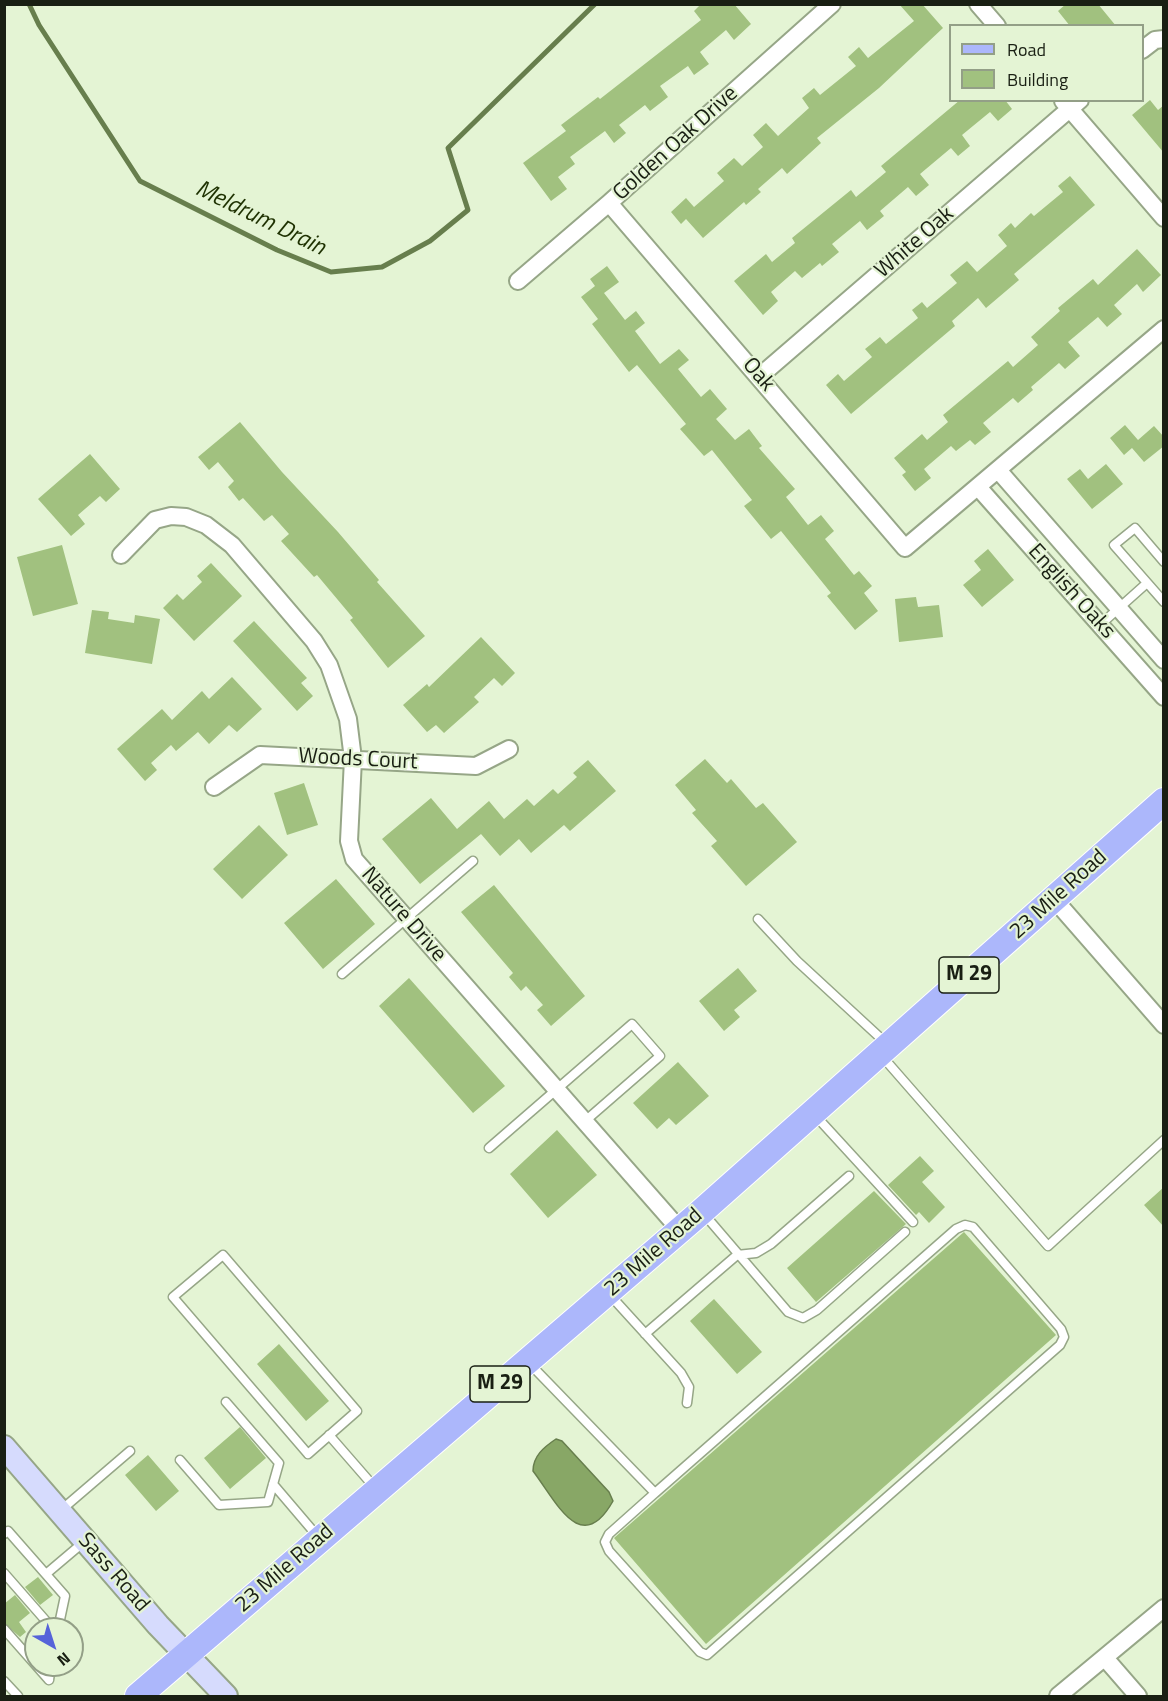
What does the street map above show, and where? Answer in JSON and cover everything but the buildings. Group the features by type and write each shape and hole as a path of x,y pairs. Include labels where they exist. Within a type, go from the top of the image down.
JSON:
{"main road":[{"name":"23 Mile Road","path":"138,1696 681,1230 1164,801"}],"street":[{"name":"Golden Oak Drive","path":"518,281 832,4"},
{"path":"978,4 994,24"},
{"path":"1144,49 1155,40 1164,39"},
{"path":"1071,103 1164,218"},
{"name":"White Oak","path":"760,376 1071,103"},
{"name":"Oak","path":"609,203 760,376 905,548 978,487"},
{"path":"978,487 1164,329"},
{"name":"English Oaks","path":"998,470 1164,660"},
{"name":"English Oaks","path":"978,487 1164,697"},
{"name":"Nature Drive","path":"121,555 155,520 171,516 186,517 206,525 226,539 314,641 329,665 348,719 353,759 348,842 354,859 681,1230"},
{"name":"Woods Court","path":"214,787 260,755 476,766 509,749"},
{"path":"1054,899 1164,1025"},
{"name":"Sass Road","path":"4,1447 158,1625 226,1696"},
{"path":"1058,1696 1164,1608"},
{"path":"1105,1658 1138,1696"}],"lane":[{"path":"1164,562 1135,528 1114,544 1164,602"},
{"path":"1100,625 1147,583"},
{"path":"342,974 473,861"},
{"path":"758,919 797,962 885,1050 1048,1246 1164,1140"},
{"path":"489,1148 632,1024 660,1056 584,1122"},
{"path":"814,1113 841,1146 913,1222"},
{"path":"645,1334 737,1255 756,1253 771,1244 849,1176"},
{"path":"701,1212 788,1312 803,1318 816,1310 905,1232"},
{"path":"965,1225 973,1227 1061,1329 1064,1337 1060,1345 707,1655 700,1652 609,1551 605,1542 609,1533 655,1493 956,1229 965,1225"},
{"path":"223,1255 357,1411 329,1435 308,1454 173,1298 223,1255"},
{"path":"608,1292 681,1373 688,1388 687,1402"},
{"path":"528,1361 655,1493"},
{"path":"180,1460 219,1505 268,1502 279,1463 226,1402"},
{"path":"329,1435 377,1490"},
{"path":"60,1511 130,1451"},
{"path":"273,1484 320,1539"},
{"path":"4,1534 8,1531 65,1596 61,1617"},
{"path":"46,1574 86,1541"},
{"path":"4,1573 42,1617"},
{"path":"4,1629 24,1652"},
{"path":"4,1681 18,1696"}],"shaded area":[{"path":"556,1439 562,1441 609,1492 613,1501 601,1517 590,1525 580,1524 570,1519 560,1509 533,1471 540,1452"}],"waterway":[{"name":"Meldrum Drain","path":"29,4 39,25 140,181 277,250 331,272 382,267 430,241 468,210 448,148 595,4"}]}
